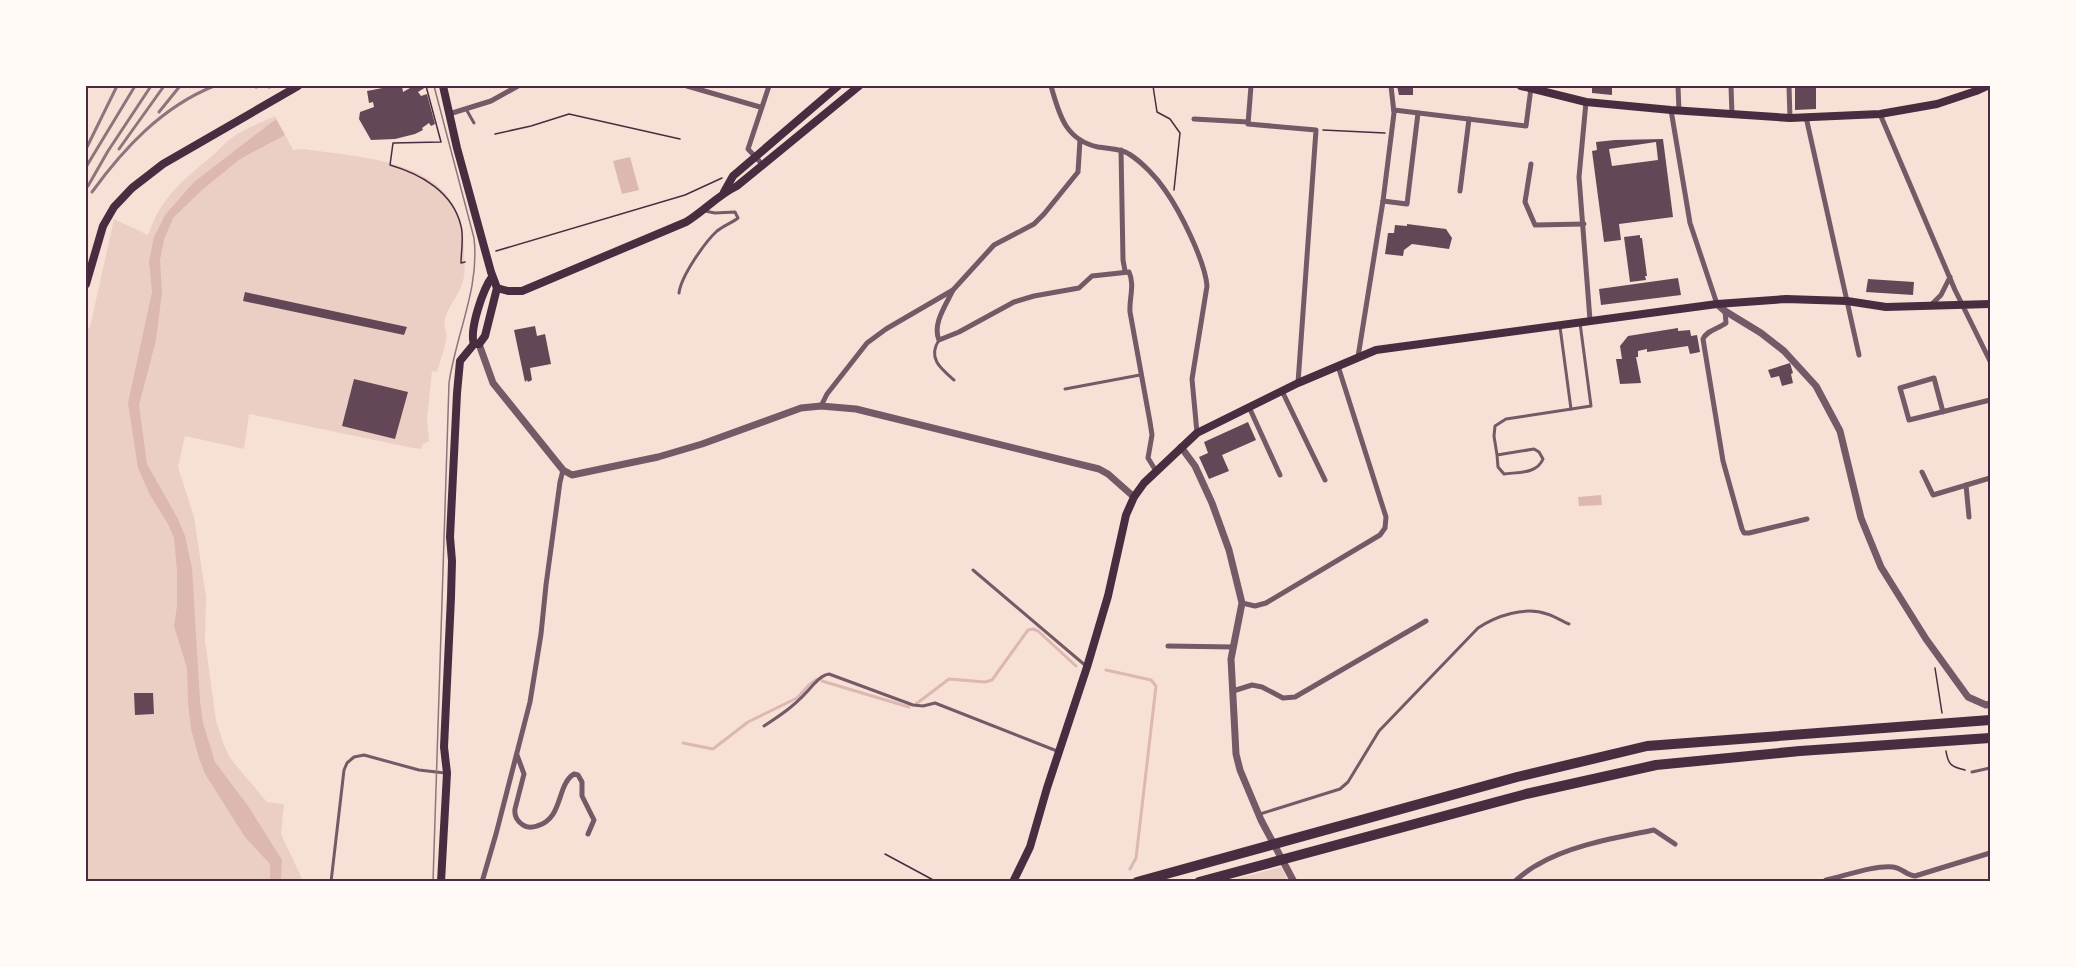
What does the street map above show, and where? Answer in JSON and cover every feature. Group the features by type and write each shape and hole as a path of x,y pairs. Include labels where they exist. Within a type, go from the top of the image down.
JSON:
{"highway":[{"path":"1137,882 1517,777 1647,746 1990,720"},
{"path":"1199,882 1526,794 1656,765 1800,751 1990,738"}],"main road":[{"path":"86,284 103,226 114,207 132,188 163,164 298,86"},
{"path":"441,882 447,773 444,747 452,585 450,537 460,361 485,336 497,288 492,277 443,86"},
{"path":"497,288 522,291 686,222 704,211 723,193 733,176 838,86"},
{"path":"723,193 737,186 859,86"},
{"path":"1521,86 1586,102 1675,111 1790,118 1880,114 1937,104 1987,86"},
{"path":"477,344 472,338 486,286 492,277"},
{"path":"1013,882 1030,847 1087,667 1108,596 1126,515 1134,498 1156,471 1197,433 1298,383 1376,350 1717,304 1786,299 1847,301 1886,307 1990,304"}],"street":[{"path":"449,114 491,101 518,86"},
{"path":"687,86 760,107"},
{"path":"763,165 748,149 768,86"},
{"path":"1051,86 1066,128 1080,140 1130,154 1165,189 1185,226 1206,275 1207,286 1192,379 1197,433"},
{"path":"1248,122 1251,86"},
{"path":"1358,357 1383,201 1394,111 1391,86"},
{"path":"1678,86 1675,111 1690,223 1717,304 1784,351 1816,386 1840,431 1861,518 1881,567 1938,658 1968,697 1986,705 1990,704"},
{"path":"1731,86 1732,115"},
{"path":"1789,86 1790,118"},
{"path":"1394,111 1526,126 1531,88"},
{"path":"1586,102 1580,177 1590,320"},
{"path":"1383,201 1407,204 1418,113"},
{"path":"1880,114 1962,306 1990,362"},
{"path":"1806,117 1859,355"},
{"path":"1194,119 1248,122 1248,124 1316,130 1298,383"},
{"path":"1460,191 1469,119"},
{"path":"1080,140 1078,172 1034,224 994,245 953,290 937,324 936,333 939,340 960,332 1014,302 1079,288 1092,276 1129,272 1133,284 1129,298 1130,312 1152,435 1148,458 1156,471"},
{"path":"1121,150 1125,271"},
{"path":"1531,164 1525,202 1535,225 1584,224"},
{"path":"1930,306 1941,295 1950,277"},
{"path":"821,406 827,394 867,343 886,329 953,290"},
{"path":"1725,311 1726,322 1720,328 1708,333 1703,339 1723,461 1742,529 1744,533 1749,533 1807,519"},
{"path":"477,344 493,383 563,470 572,475 658,457 702,444 801,408 821,406 856,409 1099,469 1108,474 1134,498"},
{"path":"1242,603 1255,606 1266,603 1380,535 1385,528 1386,517 1338,366"},
{"path":"1943,412 1934,378 1900,388 1909,420 1943,412 1990,400"},
{"path":"1282,391 1325,480"},
{"path":"1249,407 1280,475"},
{"path":"1181,447 1195,466 1212,503 1229,550 1242,603 1231,659 1236,754 1240,770 1260,818 1294,882"},
{"path":"482,882 530,702 563,470"},
{"path":"1922,472 1934,495 1990,478"},
{"path":"1966,485 1969,517"},
{"path":"1233,691 1252,686 1262,687 1282,698 1296,697 1426,621"},
{"path":"1168,646 1233,647"},
{"path":"517,755 524,774 515,809 517,820 527,827 546,822 558,806 567,782 574,774 579,775 582,782 582,796 594,820 588,834"},
{"path":"1514,882 1536,865 1569,851 1615,838 1654,830 1675,844"},
{"path":"1826,880 1884,867 1901,869 1915,876 1990,853"}],"lane":[{"path":"466,109 474,123"},
{"path":"679,293 679,287 709,239 719,229 738,218 735,212 704,211"},
{"path":"1497,455 1534,449 1543,459 1541,465 1536,469 1504,474 1498,467 1494,431 1500,422 1506,419 1591,406 1580,321"},
{"path":"1559,324 1571,409"},
{"path":"939,340 934,347 934,357 941,368 954,380"},
{"path":"1065,389 1142,375"},
{"path":"973,570 1087,667"},
{"path":"1260,818 1340,789 1348,782 1379,731 1478,628 1493,618 1520,612 1545,613 1569,624"},
{"path":"764,726 798,703 816,682 829,674 913,705 923,706 935,703 1059,752"},
{"path":"331,882 346,763 354,757 364,755 419,770 447,773"},
{"path":"1972,772 1990,768"}],"path":[{"path":"426,86 441,142 393,143 390,165 412,172 442,192 454,209 462,227 461,263 465,262"},
{"path":"1153,86 1157,112 1170,119 1180,133 1172,203"},
{"path":"495,134 569,114 680,139"},
{"path":"1316,130 1391,134"},
{"path":"492,252 685,195 721,179"},
{"path":"1938,658 1934,660 1942,706"},
{"path":"1947,761 1956,768 1972,772"},
{"path":"885,854 937,882"}],"shaded area":[{"path":"275,116 293,150 304,149 357,156 409,169 431,181 449,197 460,220 464,249 464,277 462,286 445,318 446,338 437,372 432,371 427,419 429,441 423,444 421,449 413,448 249,414 244,449 185,436 178,467 194,517 206,597 205,640 216,721 230,758 267,802 284,804 281,834 303,881 86,882 86,329 90,327 114,219 148,235 166,199 182,182 230,139"},
{"path":"276,119 285,135 240,159 202,190 173,218 164,240 160,260 162,292 156,340 139,405 147,464 178,519 185,536 192,568 203,723 215,762 248,806 282,860 281,881 270,882 270,864 245,837 205,774 199,758 191,729 187,668 174,626 177,606 177,571 174,538 138,468 128,403 152,292 149,261 154,237 165,215 194,182"},
{"path":"630,157 639,190 622,194 613,161"},
{"path":"1601,495 1602,505 1579,506 1578,497"},
{"path":"1281,867 1288,881 1228,881"}],"building":[{"path":"402,86 403,92 410,88 408,86 425,86 418,92 421,96 427,94 435,124 431,126 429,123 415,134 395,139 371,140 359,119 360,112 374,107 373,102 369,103 367,91"},
{"path":"1397,86 1413,86 1413,95 1399,95"},
{"path":"1592,86 1612,86 1612,95 1592,93"},
{"path":"1795,86 1816,86 1816,109 1795,110"},
{"path":"1663,139 1673,217 1619,224 1621,240 1604,242 1592,151 1597,150 1596,142","holes":["1656,142 1658,160 1612,166 1609,149"]},
{"path":"1407,224 1446,229 1452,238 1449,249 1412,244 1404,250 1403,256 1385,254 1388,233 1394,233 1395,225 1407,226"},
{"path":"1640,235 1647,276 1645,276 1646,280 1630,282 1624,237"},
{"path":"1678,278 1681,295 1601,305 1599,289"},
{"path":"1868,279 1914,282 1913,295 1866,292"},
{"path":"245,292 407,327 404,335 243,301"},
{"path":"535,326 537,336 545,334 551,364 530,368 532,380 525,382 514,330"},
{"path":"1678,328 1678,331 1690,330 1691,336 1697,335 1700,352 1690,354 1688,346 1647,352 1647,349 1638,351 1638,357 1636,357 1641,383 1620,384 1616,359 1622,359 1620,346 1628,336"},
{"path":"1790,363 1793,383 1782,386 1779,376 1771,378 1768,370"},
{"path":"354,379 408,392 395,439 342,426"},
{"path":"1248,422 1256,440 1222,455 1229,471 1209,479 1199,457 1208,453 1204,442"},
{"path":"134,693 153,693 154,714 135,715"}],"waterway":[{"path":"916,704 949,679 985,682 992,680 1028,630 1038,631 1076,666"},
{"path":"1106,670 1151,680 1156,686 1136,858 1130,869"},
{"path":"683,743 713,749 748,722 797,698 817,679"},
{"path":"822,681 909,707"}],"tram line":[{"path":"433,882 449,383 471,293 475,257 474,238 434,86"}],"railway":[{"path":"87,147 117,86"},
{"path":"86,167 135,86"},
{"path":"88,186 151,86"},
{"path":"119,149 164,86"},
{"path":"159,112 180,86"},
{"path":"92,192 145,130 178,105 214,86"}]}
